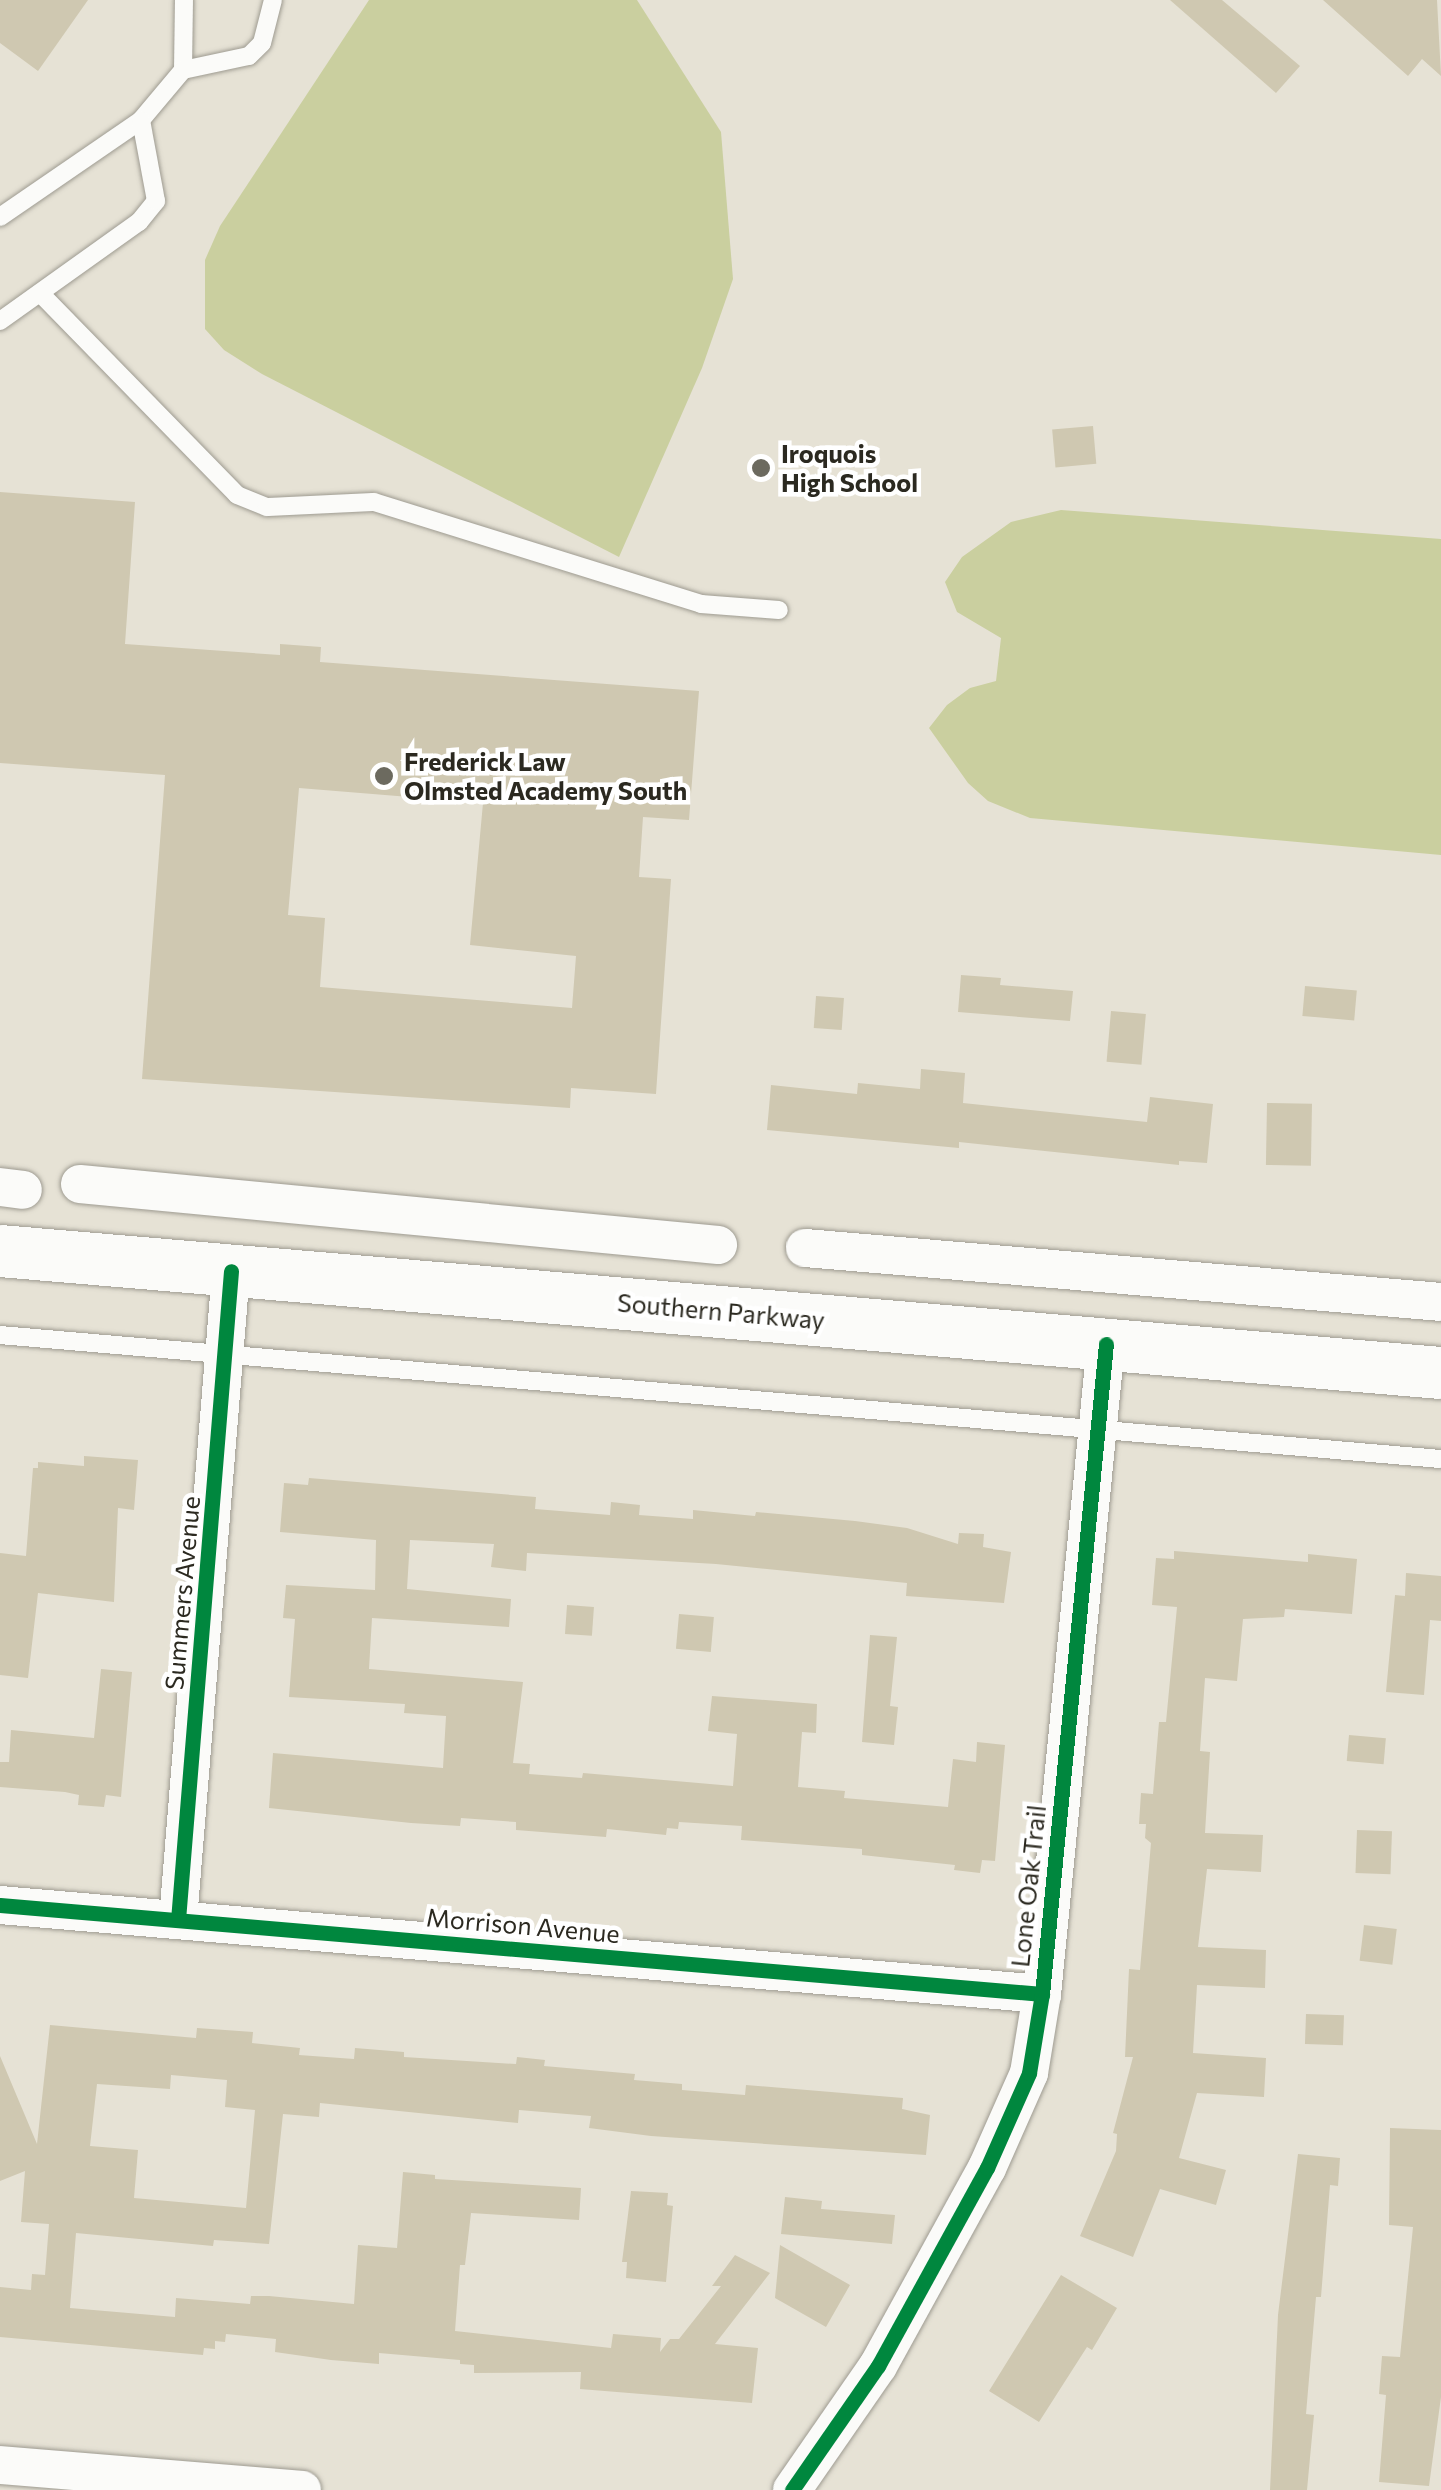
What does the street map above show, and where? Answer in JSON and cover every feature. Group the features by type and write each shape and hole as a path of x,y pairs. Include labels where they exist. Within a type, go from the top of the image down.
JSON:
{"main road":[{"name":"Southern Parkway","path":"0,1252 1441,1372"}],"street":[{"path":"80,1184 718,1246"},
{"path":"805,1248 1441,1302"},
{"name":"Summers Avenue","path":"178,1920 231,1270"},
{"name":"Lone Oak Trail","path":"792,2490 878,2366 994,2154 1029,2073 1042,1994 1106,1344"},
{"name":"Morrison Avenue","path":"0,1905 1042,1994"},
{"path":"0,2465 302,2490"}],"lane":[{"path":"183,70 184,0"},
{"path":"0,217 141,120 183,70 249,56 262,43 272,0"},
{"path":"0,321 139,222 156,201 141,120"},
{"path":"40,293 237,495 268,507 374,502 700,604 779,610"},
{"path":"0,1335 1441,1459"}],"green space":[{"path":"369,0 637,0 721,132 733,279 702,368 619,557 262,374 224,350 205,329 205,260 220,226"},
{"path":"1061,510 1441,539 1441,855 1030,818 988,801 968,783 929,728 947,705 970,688 996,681 1001,638 957,612 945,582 962,557 1011,522"}],"building":[{"path":"0,0 88,0 38,71 0,43"},
{"path":"1170,0 1222,0 1300,66 1276,93"},
{"path":"1323,0 1437,0 1441,76 1422,59 1408,76"},
{"path":"1093,426 1096,464 1055,467 1052,430"},
{"path":"0,492 135,502 125,644 280,655 280,644 321,647 320,662 699,691 689,820 643,817 639,877 671,879 656,1094 571,1088 570,1108 142,1079 165,775 0,763","holes":["299,788 483,803 470,945 576,956 572,1008 320,987 325,918 288,915"]},
{"path":"961,975 1001,978 1000,985 1073,991 1070,1021 958,1012"},
{"path":"1305,986 1357,991 1354,1020 1302,1016"},
{"path":"816,996 844,998 842,1030 814,1028"},
{"path":"1111,1011 1146,1014 1141,1065 1107,1062"},
{"path":"921,1069 965,1073 963,1103 1147,1122 1150,1097 1213,1104 1207,1163 1179,1161 1179,1165 959,1142 959,1148 767,1130 771,1085 857,1094 858,1083 920,1089"},
{"path":"1267,1103 1312,1104 1311,1166 1266,1165"},
{"path":"84,1456 138,1460 134,1510 118,1508 114,1602 38,1593 28,1678 0,1675 0,1553 26,1556 33,1468 38,1468 38,1462 84,1466"},
{"path":"309,1478 536,1497 535,1509 610,1515 611,1502 640,1505 639,1515 693,1519 693,1510 755,1516 756,1512 907,1528 958,1544 959,1533 984,1534 983,1547 1011,1552 1004,1603 906,1596 907,1583 716,1564 527,1553 526,1571 491,1567 494,1544 410,1540 407,1589 511,1599 509,1627 372,1618 369,1669 523,1682 513,1763 530,1764 529,1774 582,1778 583,1773 733,1786 737,1734 708,1731 712,1696 817,1704 816,1733 802,1732 798,1787 845,1791 844,1798 948,1807 953,1759 976,1762 977,1742 1005,1745 995,1861 982,1860 980,1873 954,1870 955,1865 862,1855 862,1849 741,1840 742,1826 679,1822 678,1829 667,1828 666,1835 607,1829 606,1837 516,1830 516,1822 461,1818 460,1826 269,1808 273,1753 443,1768 446,1716 404,1713 405,1704 289,1697 295,1619 283,1618 286,1585 375,1590 376,1540 280,1532 284,1483 308,1485"},
{"path":"1174,1551 1308,1562 1308,1554 1357,1559 1352,1614 1285,1609 1284,1617 1243,1619 1237,1681 1205,1678 1200,1751 1210,1752 1205,1833 1263,1835 1261,1872 1207,1869 1198,1947 1266,1950 1265,1988 1197,1985 1193,2053 1266,2058 1264,2097 1197,2093 1179,2158 1226,2170 1216,2205 1160,2189 1133,2257 1080,2236 1116,2151 1117,2134 1113,2133 1133,2057 1125,2057 1129,1969 1140,1970 1151,1843 1145,1838 1146,1824 1139,1824 1141,1793 1153,1794 1159,1722 1166,1722 1177,1607 1152,1605 1156,1558 1174,1559"},
{"path":"1406,1573 1441,1576 1441,1621 1430,1620 1424,1695 1386,1692 1395,1595 1405,1596"},
{"path":"567,1605 594,1607 592,1636 565,1634"},
{"path":"679,1614 714,1617 711,1652 676,1649"},
{"path":"870,1635 897,1637 890,1706 898,1707 894,1745 862,1742"},
{"path":"101,1669 132,1672 121,1797 106,1795 104,1807 78,1805 79,1795 0,1787 0,1762 9,1762 11,1730 94,1738"},
{"path":"1349,1735 1386,1738 1384,1764 1347,1761"},
{"path":"1357,1830 1392,1831 1390,1874 1355,1873"},
{"path":"1364,1925 1397,1929 1392,1965 1360,1961"},
{"path":"1306,2014 1344,2015 1343,2045 1305,2044"},
{"path":"50,2025 196,2038 197,2028 253,2032 252,2043 300,2048 299,2055 354,2059 355,2048 404,2052 404,2057 516,2064 517,2057 545,2060 544,2066 635,2074 634,2080 682,2084 682,2090 745,2095 746,2085 903,2098 902,2109 930,2115 926,2155 651,2136 589,2128 591,2116 519,2110 518,2123 320,2103 319,2117 283,2114 269,2244 214,2240 213,2246 76,2233 70,2308 175,2317 176,2298 250,2304 251,2296 269,2296 354,2304 358,2245 397,2248 403,2172 435,2175 435,2179 581,2188 579,2220 471,2213 465,2265 460,2265 455,2331 611,2348 613,2334 661,2338 660,2352 670,2339 679,2339 721,2286 712,2286 735,2255 770,2273 715,2344 758,2348 752,2403 580,2389 581,2372 474,2373 474,2365 460,2364 460,2360 379,2353 379,2364 331,2360 275,2352 276,2339 226,2334 225,2342 215,2341 215,2349 204,2348 203,2355 0,2337 0,2287 31,2290 32,2274 45,2275 49,2224 21,2222 25,2171 0,2181 0,2056 37,2144","holes":["171,2075 227,2080 225,2107 255,2110 246,2208 134,2198 138,2150 90,2146 97,2084 170,2089"]},
{"path":"1390,2128 1441,2130 1441,2397 1429,2486 1379,2482 1386,2395 1379,2394 1382,2356 1400,2357 1413,2227 1389,2225"},
{"path":"1298,2154 1340,2158 1338,2186 1330,2185 1321,2297 1316,2297 1306,2414 1314,2415 1307,2490 1270,2490 1278,2315"},
{"path":"631,2191 668,2193 667,2205 673,2206 666,2282 626,2278 627,2262 622,2262"},
{"path":"785,2197 822,2201 821,2209 895,2215 892,2244 781,2234"},
{"path":"780,2245 850,2285 826,2327 775,2298"},
{"path":"1061,2275 1117,2308 1092,2350 1087,2347 1039,2422 989,2391"}],"cycle path":[{"path":"178,1920 231,1271"},
{"path":"792,2490 878,2366 987,2168 1029,2073 1042,1994 1106,1344"},
{"path":"0,1905 1042,1994"}],"place":[{"name":"Iroquois High School","path":"761,468"},
{"name":"Frederick Law Olmsted Academy South","path":"384,776"}]}
